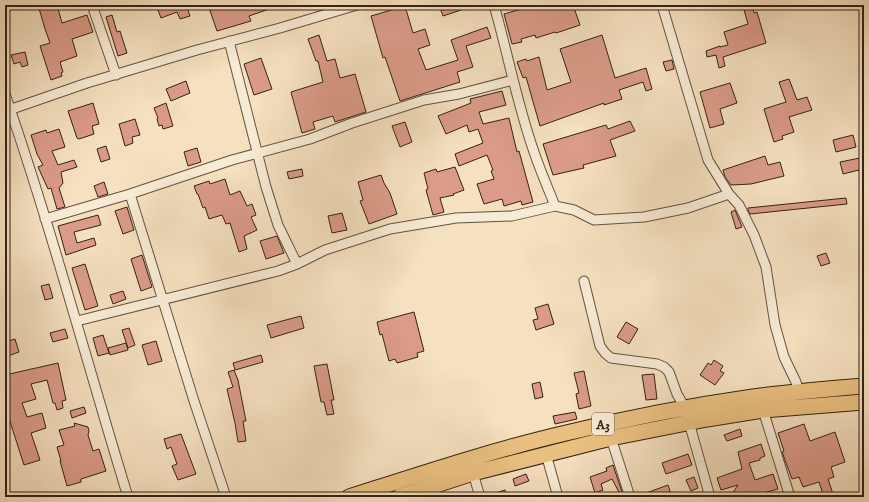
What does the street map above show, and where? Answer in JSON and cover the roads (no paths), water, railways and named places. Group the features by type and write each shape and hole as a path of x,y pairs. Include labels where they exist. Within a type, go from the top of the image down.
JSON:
{"highway":[{"name":"A3","path":"349,497 445,474 564,433 686,415 803,392 864,386"},
{"path":"803,392 810,406"},
{"name":"A3","path":"400,497 445,474 472,472 546,454 611,438 686,415 864,402"}],"street":[{"path":"92,5 116,75"},
{"path":"8,111 116,75 357,5"},
{"path":"494,5 513,80 534,152 555,206"},
{"path":"662,5 708,160 729,194 739,205 754,236 766,267 775,326 784,357 803,392"},
{"path":"229,42 257,153 278,225 297,264"},
{"path":"45,219 130,194 232,160 310,139 352,123 424,100 459,94 513,80"},
{"path":"5,94 8,111 45,219 77,321 101,409 128,497"},
{"path":"130,194 162,300 226,497"},
{"path":"77,321 278,271 297,264 326,250 390,229 456,218 512,216 555,206 574,210 594,220 644,217 688,208 729,194"},
{"path":"584,281 600,346 605,353 611,358 657,364 664,367 669,372 686,415 710,497"},
{"path":"764,410 790,497"},
{"path":"611,438 630,497"},
{"path":"546,454 558,497"},
{"path":"472,472 480,497"}]}
